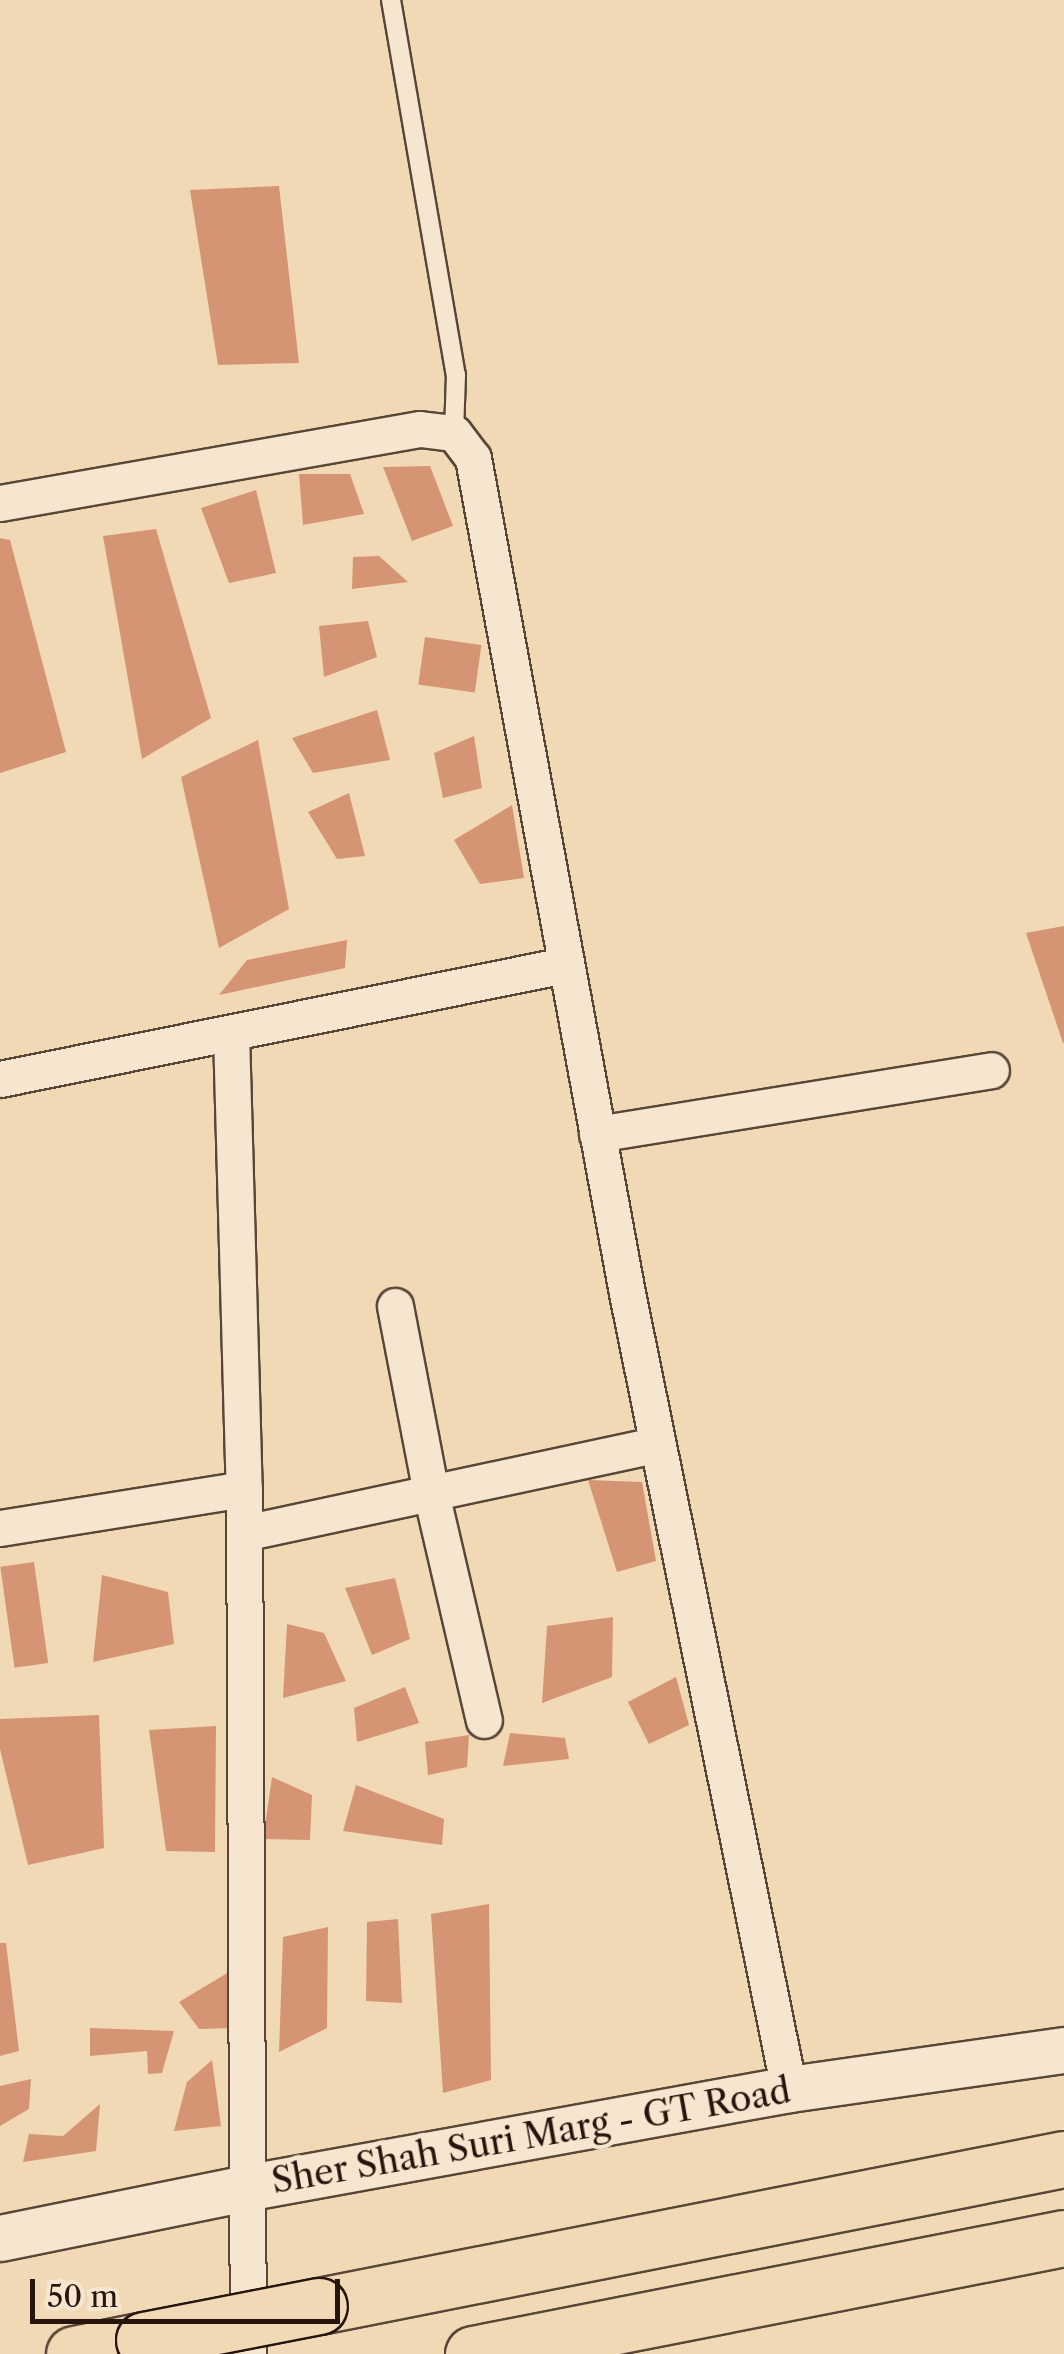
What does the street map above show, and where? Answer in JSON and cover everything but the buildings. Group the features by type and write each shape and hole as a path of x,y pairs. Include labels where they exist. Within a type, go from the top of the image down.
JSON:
{"highway":[{"path":"74,2354 1064,2159"},
{"path":"473,2354 1064,2238"}],"street":[{"path":"0,503 420,428 454,433 473,458 597,1134 789,2089"},
{"path":"0,1079 565,966"},
{"path":"230,1033 244,1488 248,2354"},
{"path":"597,1134 990,1070"},
{"path":"395,1306 431,1493 484,1720"},
{"path":"244,1534 658,1444"},
{"path":"0,1528 244,1488"},
{"name":"Sher Shah Suri Marg - GT Road","path":"0,2238 250,2187 789,2089 1064,2050"}],"lane":[{"path":"391,0 456,374 454,433"}]}
